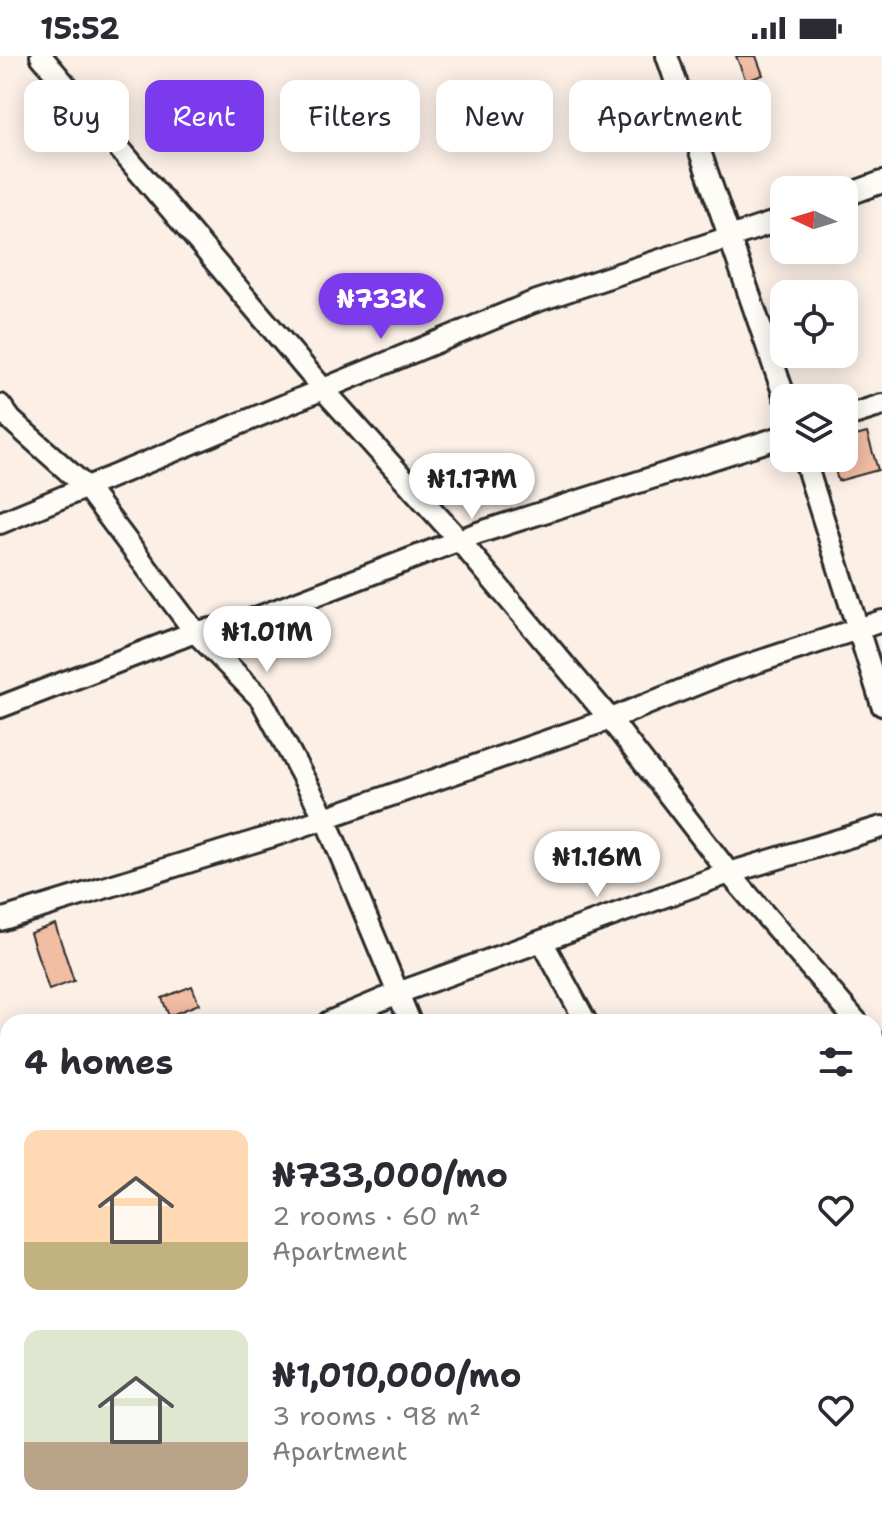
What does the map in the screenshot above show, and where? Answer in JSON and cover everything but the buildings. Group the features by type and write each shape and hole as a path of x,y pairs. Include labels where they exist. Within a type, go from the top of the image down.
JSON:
{"street":[{"path":"41,56 323,389 459,540 610,719 729,873 850,1014"},
{"path":"667,56 780,384"},
{"path":"858,191 882,182"},
{"path":"0,523 531,303 770,224"},
{"path":"0,405 11,420 86,487 195,632 261,699 325,818 407,1014"},
{"path":"858,413 882,405"},
{"path":"0,707 195,632 243,623 459,540 770,440"},
{"path":"808,472 855,628 882,705"},
{"path":"0,920 325,818 610,719 727,672 882,621"},
{"path":"348,1014 729,873 882,827"},
{"path":"543,943 582,1014"}]}
